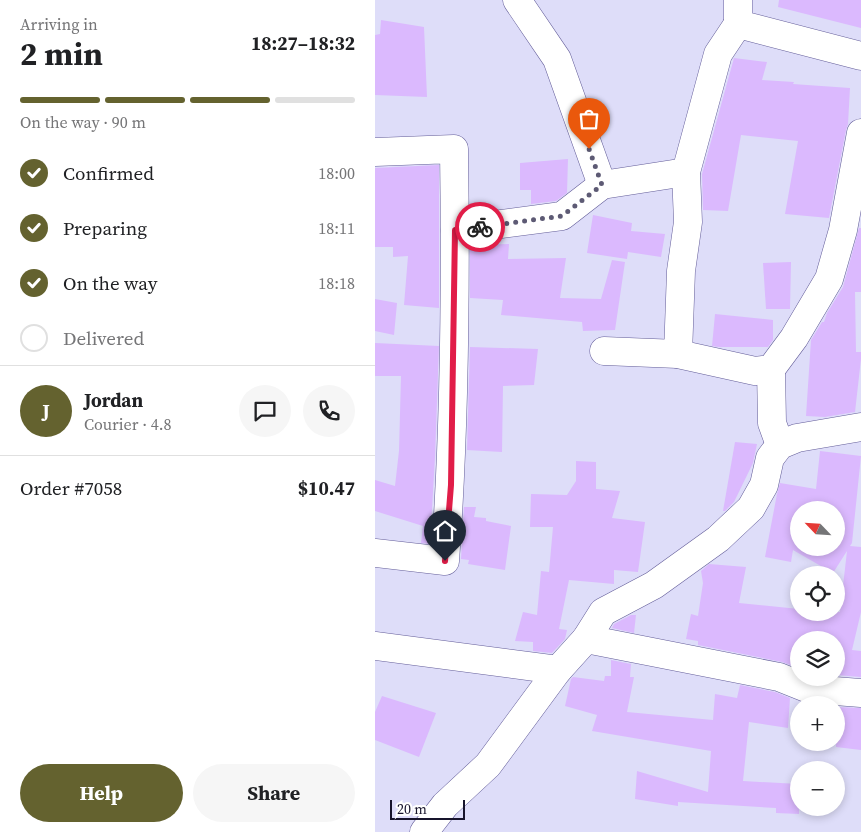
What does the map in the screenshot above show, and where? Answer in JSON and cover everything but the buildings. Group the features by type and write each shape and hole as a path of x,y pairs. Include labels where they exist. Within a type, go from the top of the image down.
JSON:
{"street":[{"path":"517,0 557,59 602,185"},
{"path":"678,354 681,272 688,222 686,172 718,54 738,12 861,56"},
{"path":"780,445 772,423 771,369 794,338 829,278 843,230 861,134"},
{"path":"375,152 455,149 451,485 445,561 375,553"},
{"path":"455,230 562,216 602,185 686,172"},
{"path":"604,351 678,354 755,370 771,369"},
{"path":"424,832 445,805 488,765 558,670 586,639 603,612 653,584 718,539 751,508 764,484 770,458 780,445 797,438 861,427"},
{"path":"586,639 779,677 809,689 861,693"},
{"path":"375,646 558,670"}],"way so far":[{"path":"480,227 562,216 602,185 589,149"}],"route":[{"path":"445,561 451,485 455,230 480,227"}]}
